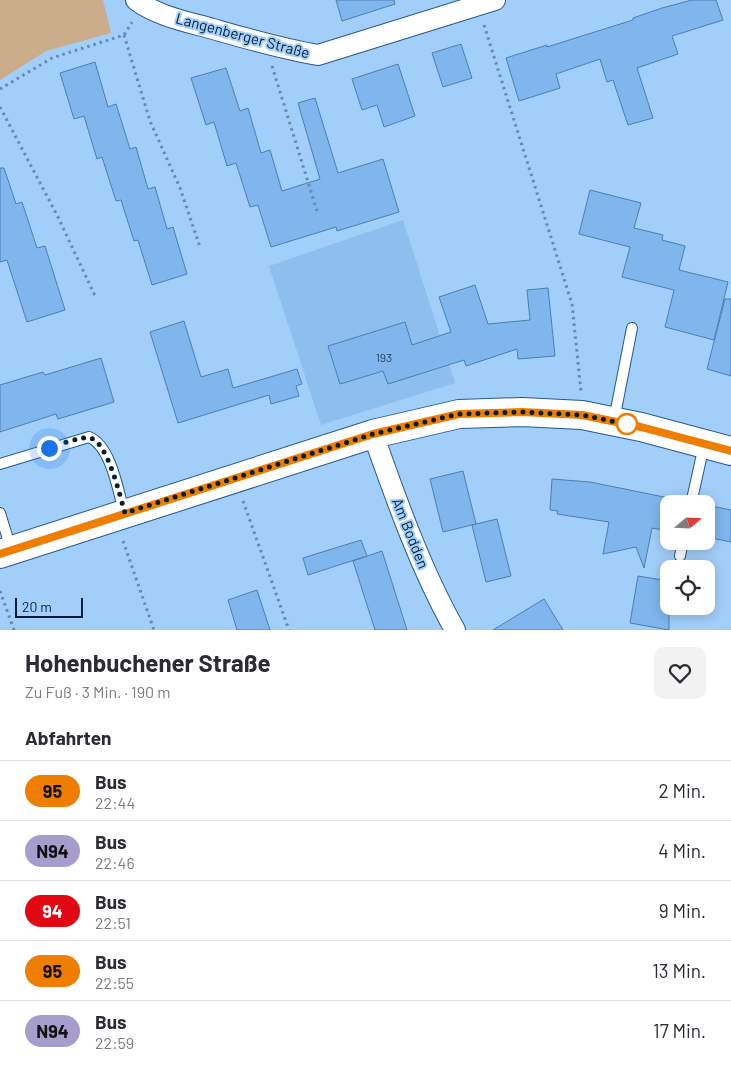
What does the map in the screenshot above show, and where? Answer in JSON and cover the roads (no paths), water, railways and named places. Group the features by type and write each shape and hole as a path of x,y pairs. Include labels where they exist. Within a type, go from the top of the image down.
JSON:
{"main road":[{"path":"6,552 373,434 459,414 522,412 582,415 731,451"}],"street":[{"name":"Langenberger Straße","path":"139,2 175,18 267,44 318,55 486,3"},
{"name":"Am Bodden","path":"373,434 415,544 454,630"}],"lane":[{"path":"613,421 632,328"},
{"path":"0,464 89,437 95,440 105,452 120,515"},
{"path":"693,495 705,444"},
{"path":"0,513 6,552"},
{"path":"680,556 681,550"}]}
